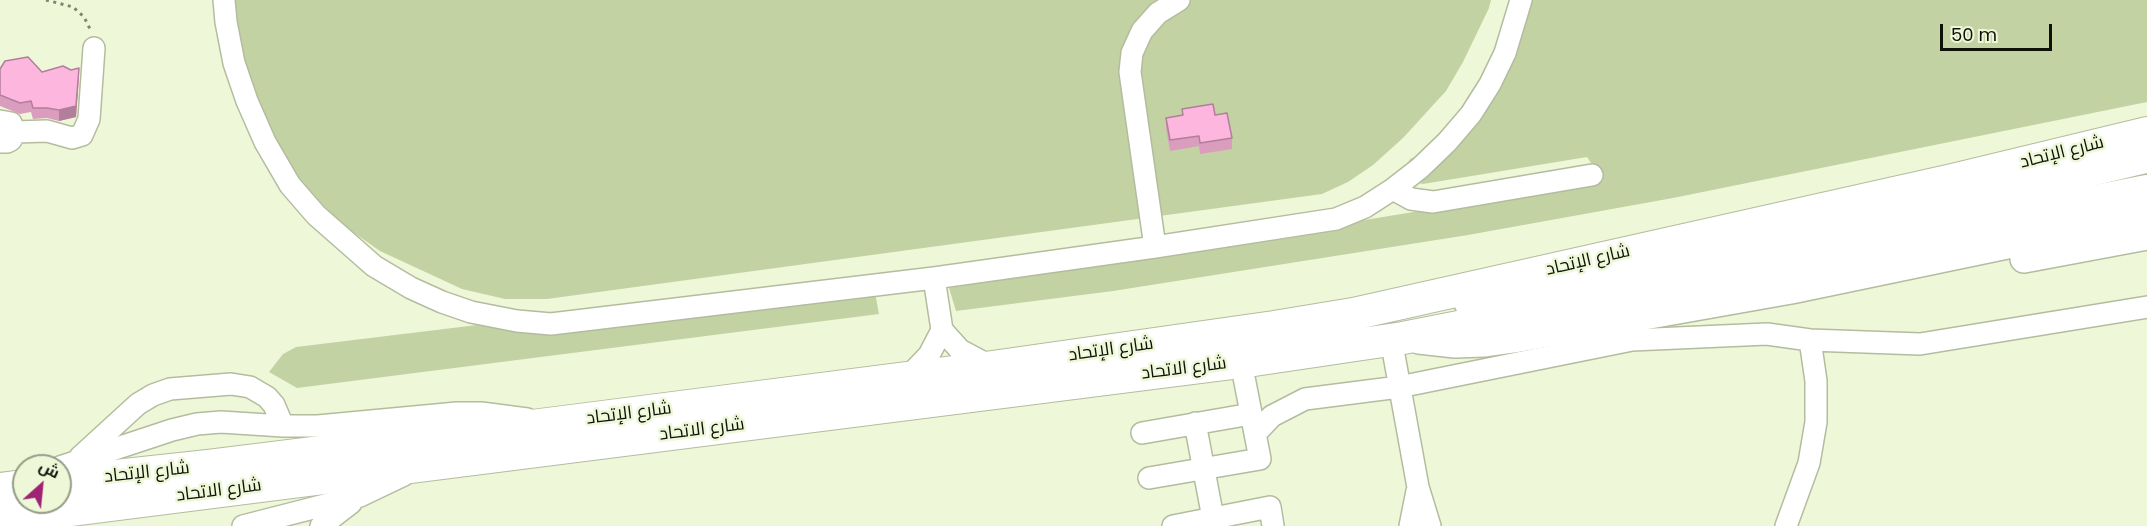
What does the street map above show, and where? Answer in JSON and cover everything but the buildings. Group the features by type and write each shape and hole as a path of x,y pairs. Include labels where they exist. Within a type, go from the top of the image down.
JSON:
{"highway":[{"name":"شارع الإتحاد","path":"72,471 208,466 992,367 1274,327 1353,314 1952,180 2147,133"},
{"path":"1397,338 2147,191"},
{"name":"شارع الاتحاد","path":"0,520 1241,362 1397,338"}],"main road":[{"path":"1353,314 1453,306 1662,268 1937,209 2147,159"},
{"path":"2119,166 2147,165"},
{"path":"1397,338 1455,344 1485,343 1791,290 2147,216"},
{"path":"1791,290 1968,268 2147,236"}],"street":[{"path":"224,0 234,63 247,101 265,142 290,185 316,215 374,266 411,288 471,312 517,321 551,324 934,278 1155,248 1336,219 1365,207 1393,189 1440,148 1470,114 1490,84 1505,53 1521,0"},
{"path":"1155,248 1130,72 1132,53 1142,31 1158,13 1179,0"},
{"path":"3,137 47,131 72,138 82,135 89,119 94,48"},
{"path":"1952,180 2021,151 2147,119"},
{"path":"1393,189 1412,199 1432,202 1592,175"},
{"path":"934,278 942,330 960,350 992,367"},
{"path":"1142,433 1195,423 1253,424 1305,399 1399,387 1632,340 1767,334 1810,340 1920,344 2147,307"},
{"path":"907,378 929,355 942,330"},
{"path":"1397,338 1399,387 1418,487 1430,526"},
{"path":"1786,526 1809,463 1816,422 1816,381 1810,340"},
{"path":"1149,477 1260,459 1241,362"},
{"path":"72,465 138,404 170,389 231,384 250,387 267,397 274,405 283,426"},
{"path":"72,468 172,430 197,424 318,426 480,412 526,418 548,424"},
{"path":"1195,423 1213,518"},
{"path":"321,526 360,496 423,465"},
{"path":"1410,526 1418,487"},
{"path":"243,526 360,496"},
{"path":"1173,526 1270,507 1273,526"},
{"path":"0,520 40,526"}],"path":[{"path":"46,0 73,8 84,17 91,30 94,48"}],"green space":[{"path":"222,0 1491,0 1463,62 1446,91 1403,138 1373,165 1348,182 1322,194 547,299 505,299 462,289 380,251 347,228 313,196 282,159 259,121"},
{"path":"1514,0 2147,0 2147,102 1673,198 1468,235 1113,291 956,311 949,288 1603,181 1587,157 1423,184 1410,181 1403,172 1410,159 1420,155 1465,104 1511,16"},
{"path":"872,277 879,314 297,388 269,372 283,354 296,347"}]}
